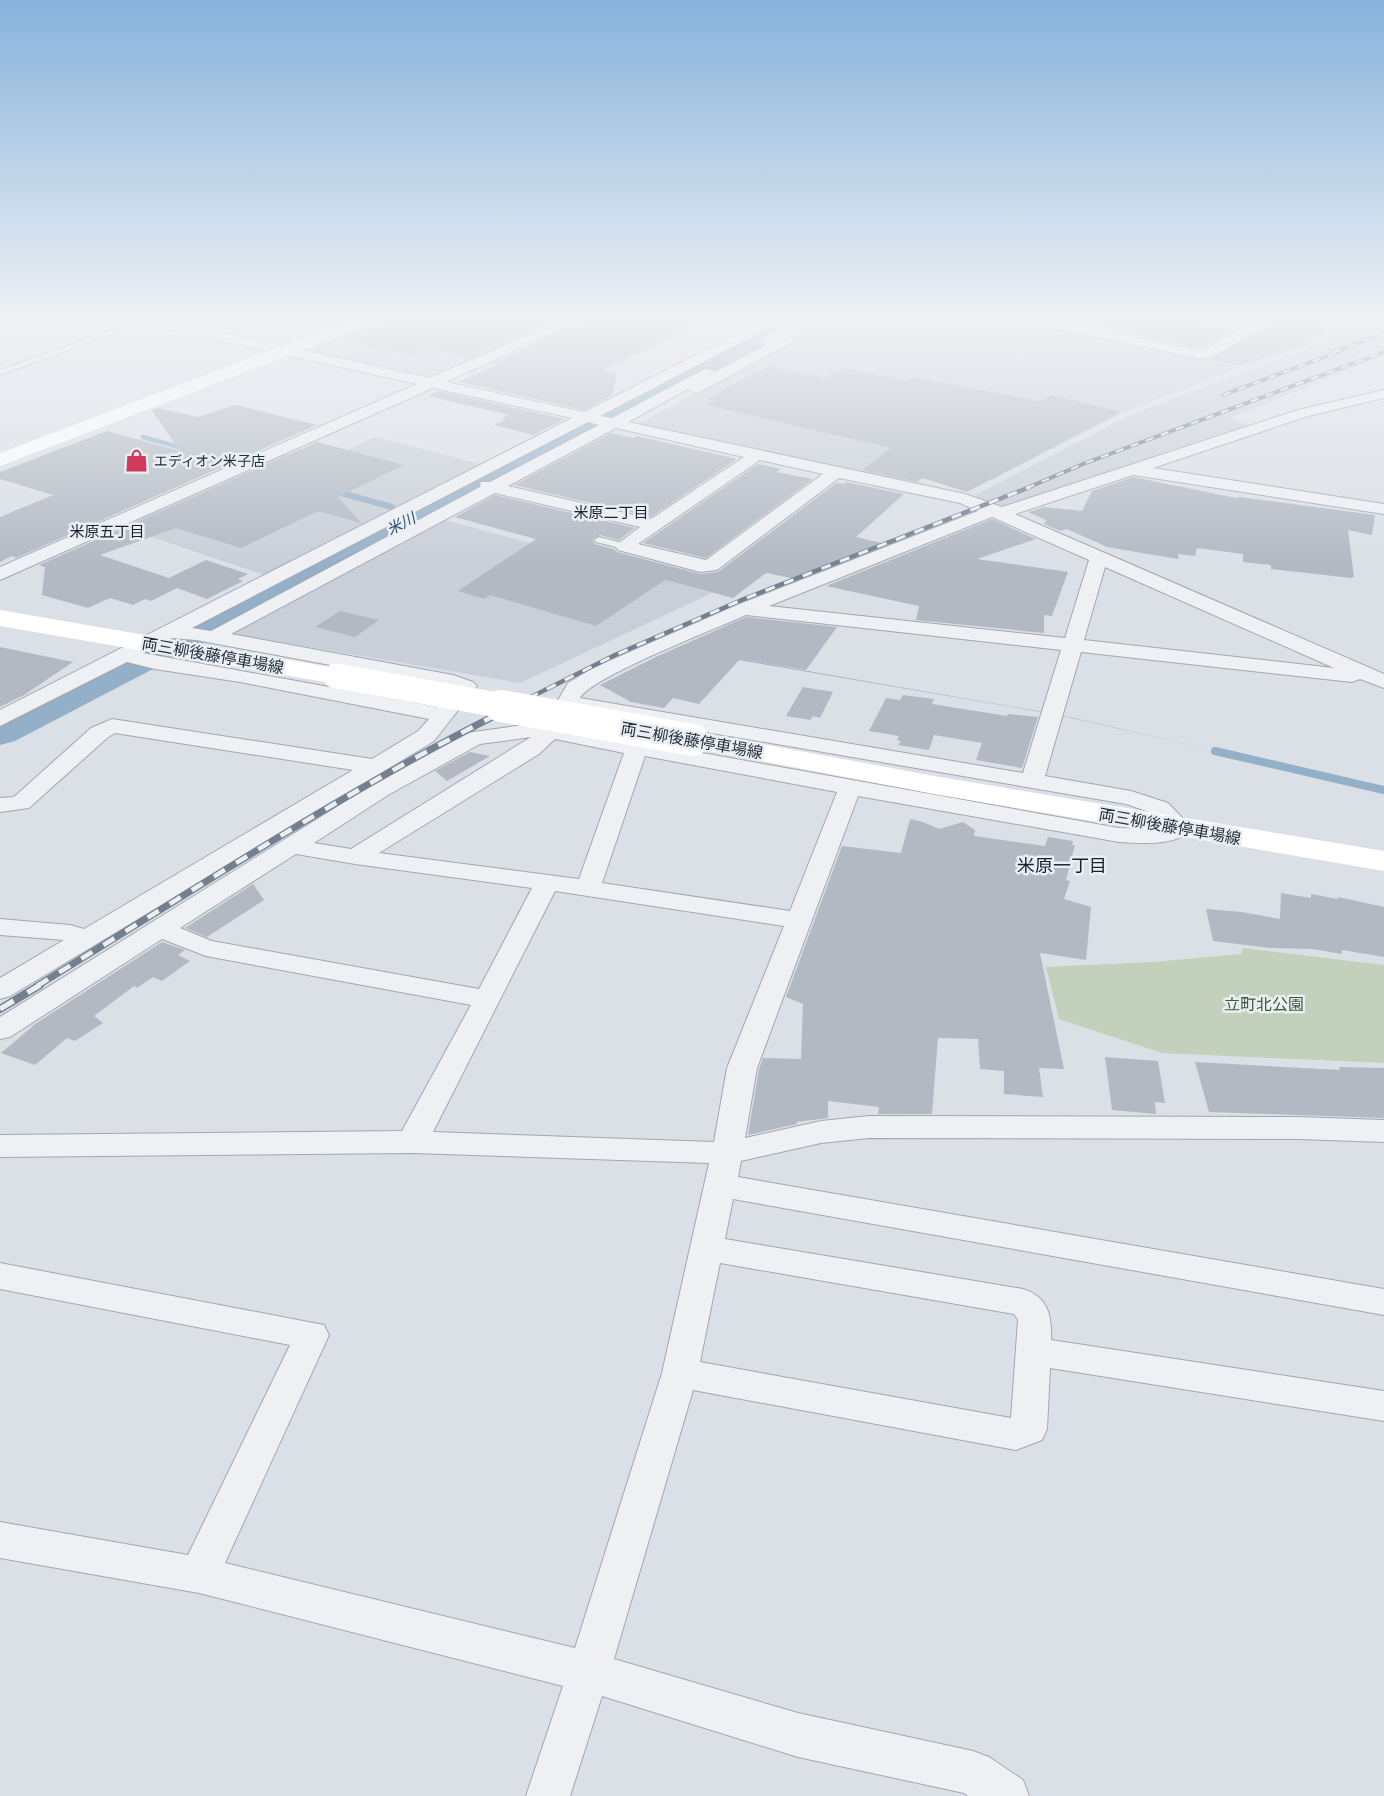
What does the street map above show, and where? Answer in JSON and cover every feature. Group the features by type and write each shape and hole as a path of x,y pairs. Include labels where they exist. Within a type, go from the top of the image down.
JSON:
{"main road":[{"path":"0,447 133,400"},
{"path":"0,460 150,400"},
{"name":"両三柳後藤停車場線","path":"0,618 165,643 336,676 1180,828 1384,861"}],"street":[{"path":"0,574 394,400"},
{"path":"507,400 965,499 1375,678"},
{"path":"165,643 467,480 627,400"},
{"path":"220,632 492,487 618,424 659,400"},
{"path":"355,857 531,749 548,730 575,687 600,672 744,609 999,512 1303,413 1359,400"},
{"path":"624,546 757,455"},
{"path":"1133,470 1384,509"},
{"path":"624,546 700,566 710,566 836,472"},
{"path":"467,480 653,525"},
{"path":"1032,782 1054,715 1099,556"},
{"path":"744,609 1375,678"},
{"path":"0,719 126,655 196,634 453,681 466,686 426,736 0,990"},
{"path":"126,655 154,663 240,676 444,715"},
{"path":"0,1030 162,930 380,790 474,738 548,730 850,788 1119,835 1157,836 1180,828 1160,808 1131,798 567,702"},
{"path":"0,805 21,803 99,733 112,726 375,766"},
{"path":"588,888 637,748"},
{"path":"548,1796 590,1672 680,1373 724,1169 742,1068 797,920 850,788"},
{"path":"292,846 797,920"},
{"path":"412,1142 547,882"},
{"path":"0,927 70,933 86,938"},
{"path":"162,930 206,948 488,999"},
{"path":"724,1169 821,1132 869,1126 1298,1128 1384,1131"},
{"path":"0,1146 412,1142 724,1169 1384,1302"},
{"path":"680,1373 1016,1434 1029,1429 1035,1320 1028,1306 1015,1300 706,1248"},
{"path":"0,1276 312,1335 199,1575"},
{"path":"1033,1351 1384,1406"},
{"path":"0,1540 199,1575 590,1672 798,1735 973,1773 1007,1796"}],"lane":[{"path":"598,540 624,546"}],"shaded area":[{"path":"683,400 1156,400 1122,413 992,480 961,473 922,474 912,482 882,476 879,478 637,425"},
{"path":"1170,400 1275,400 1230,418 1253,427 1002,508 974,496 1130,415"},
{"path":"375,437 480,464 396,510 387,512 264,575 119,526 284,453 321,462"},
{"path":"442,519 712,593 520,683 227,633"}],"green space":[{"name":"立町北公園","path":"1243,948 1384,965 1384,1063 1162,1053 1059,1019 1046,967 1153,962 1241,954"}],"water":[{"path":"688,650 1060,715 1226,753 1058,715"}],"building":[{"path":"444,400 478,400 565,419 533,435 494,425 506,420 501,419 508,415"},
{"path":"538,400 603,400 584,410"},
{"path":"710,400 1071,400 1120,412 967,492 922,478 918,482 862,470 891,448 707,405 715,401"},
{"path":"236,405 317,425 16,558 12,556 0,562 0,517 53,495 0,479 0,472 107,431 180,451 152,410 158,408 198,417"},
{"path":"611,433 633,438 637,436 737,459 651,517 514,485"},
{"path":"317,442 404,465 338,497 361,523 318,511 241,548 176,528 100,555 169,578 206,560 248,574 238,579 243,581 207,599 177,588 151,601 145,599 133,605 110,598 88,608 42,595 45,567 39,565"},
{"path":"758,464 781,469 776,472 813,479 706,558 643,543"},
{"path":"1133,477 1236,498 1375,515 1372,535 1348,530 1354,577 1351,578 1271,569 1271,565 1243,562 1243,554 1197,548 1195,556 1178,554 1178,559 1107,547 1067,529 1060,531 1044,524 1046,520 1028,512 1044,507 1082,511 1092,491"},
{"path":"846,482 904,494 856,537 886,544 796,579 766,573 733,598 665,580 596,626 490,595 484,599 458,591 536,539 455,517 495,495 635,528 619,540 600,535 592,540 595,544 617,552 700,574 718,572 836,483"},
{"path":"992,519 1036,539 977,559 1068,572 1052,616 1044,615 1044,633 916,620 919,606 826,586"},
{"path":"340,611 379,620 355,637 315,627"},
{"path":"746,617 837,627 806,670 740,659 699,704 673,698 664,708 631,702 600,685 658,656"},
{"path":"0,647 73,662 24,695 0,707"},
{"path":"803,687 833,692 820,718 813,716 810,720 786,716"},
{"path":"903,695 934,699 932,704 1007,716 1008,714 1038,717 1022,768 976,760 982,743 934,735 929,750 898,745 901,741 897,740 899,736 869,731 886,698 900,700"},
{"path":"470,752 490,756 447,781 435,771"},
{"path":"910,819 939,829 963,822 975,830 974,836 1045,846 1048,837 1073,841 1072,845 1075,845 1066,880 1070,881 1064,899 1091,907 1086,960 1040,953 1064,1069 1039,1068 1043,1097 1004,1094 1004,1071 980,1069 978,1039 938,1038 932,1114 878,1114 879,1107 828,1101 828,1118 797,1122 797,1124 748,1135 759,1069 763,1058 801,1059 803,1004 786,997 842,846 901,853"},
{"path":"253,884 264,900 207,937 185,928"},
{"path":"1281,893 1311,898 1311,894 1338,899 1338,897 1384,907 1384,957 1342,950 1342,954 1312,949 1269,948 1213,941 1206,909 1242,912 1280,919"},
{"path":"162,942 185,950 178,955 190,961 162,981 153,977 137,988 134,986 94,1016 103,1023 75,1041 67,1038 35,1065 1,1053 32,1026"},
{"path":"1105,1057 1158,1061 1165,1103 1155,1102 1156,1114 1112,1110"},
{"path":"1195,1062 1340,1070 1339,1067 1384,1068 1384,1118 1209,1112"}],"waterway":[{"name":"米川","path":"0,732 643,400"},
{"path":"143,437 186,449"},
{"path":"334,491 392,507"},
{"path":"1215,751 1384,790"}],"railway":[{"path":"1027,488 1083,464 1256,400"},
{"path":"511,707 615,655 744,599 1030,487"},
{"path":"37,986 332,805 514,706"},
{"path":"0,1009 40,985"}],"place":[{"name":"エディオン米子店","path":"136,461"}],"district":[{"name":"米原二丁目","path":"611,513"},
{"name":"米原五丁目","path":"107,532"},
{"name":"米原一丁目","path":"1062,866"}]}
